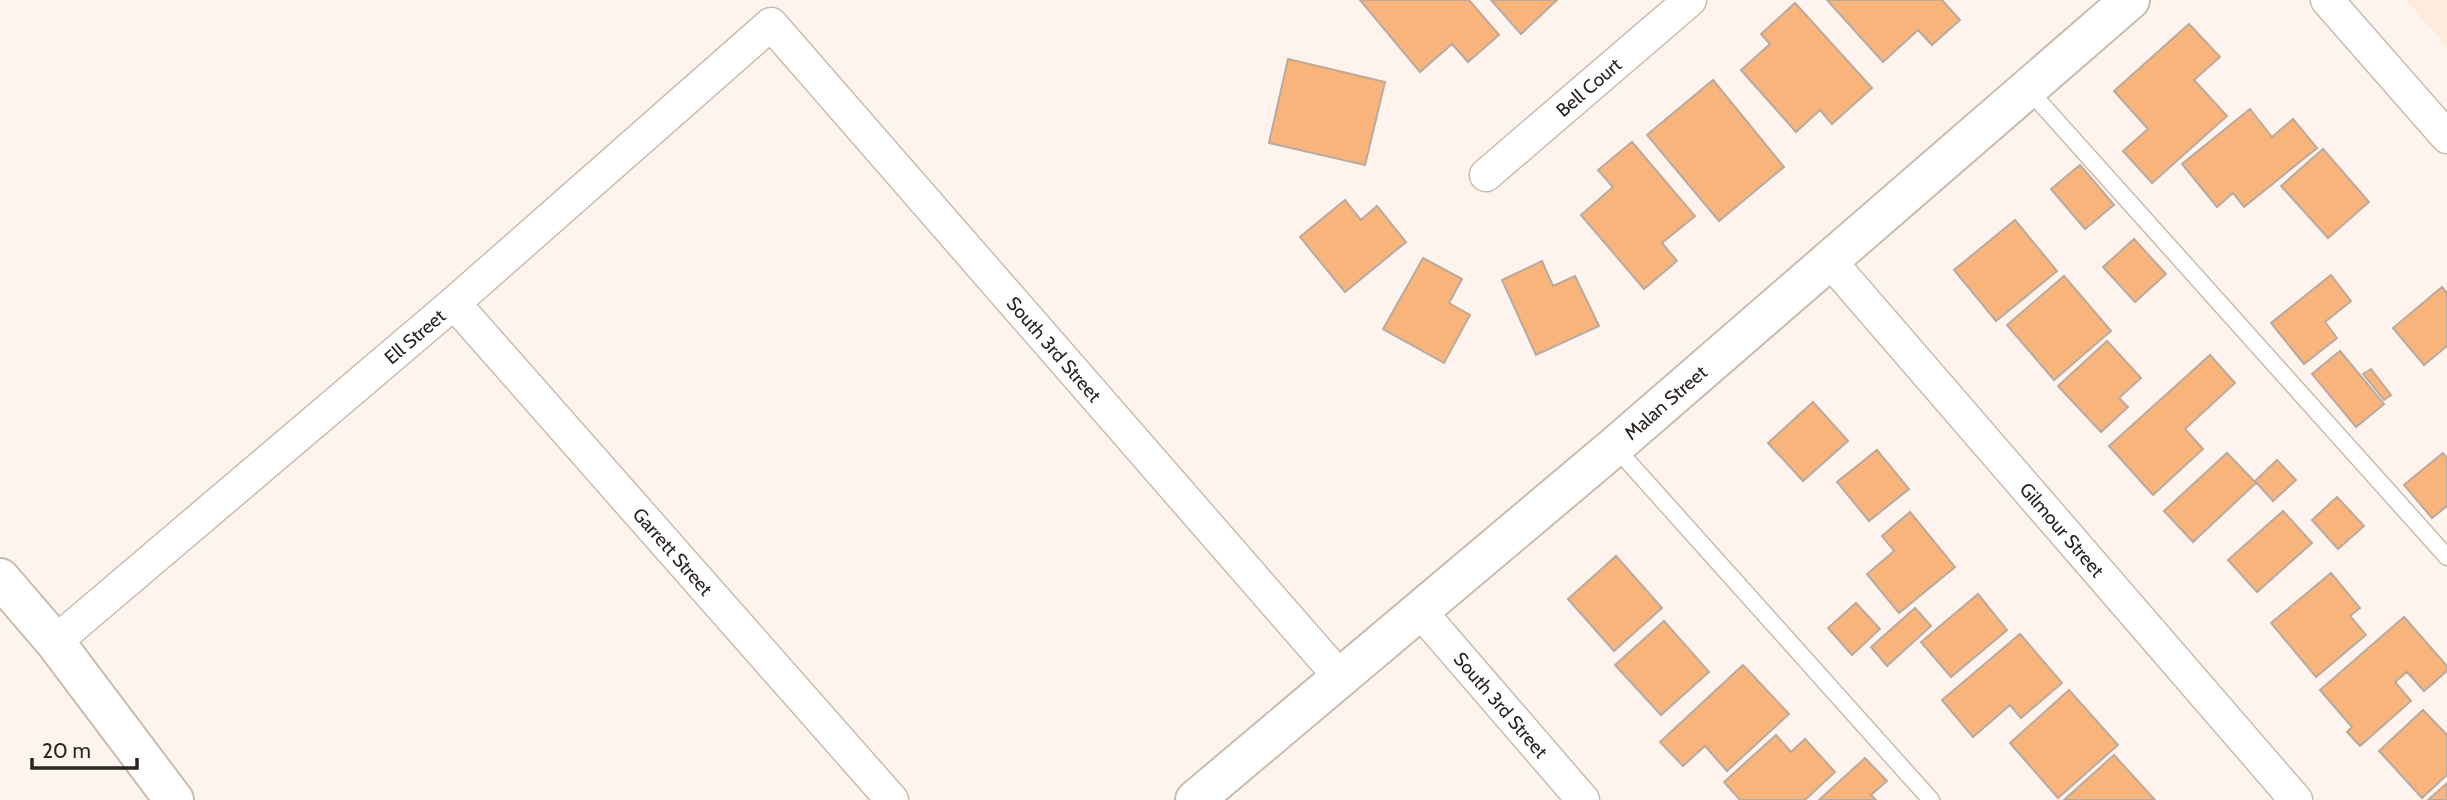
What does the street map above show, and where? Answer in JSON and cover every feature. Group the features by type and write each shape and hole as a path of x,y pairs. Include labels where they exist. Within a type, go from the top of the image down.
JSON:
{"street":[{"name":"Bell Court","path":"1486,175 1690,0"},
{"name":"Malan Street","path":"1195,800 1614,447 2130,0"},
{"path":"2327,0 2447,137"},
{"name":"Ell Street","path":"55,642 454,303 771,24"},
{"name":"South 3rd Street","path":"771,24 1339,676"},
{"name":"Gilmour Street","path":"1830,261 2296,800"},
{"name":"Garrett Street","path":"454,303 892,800"},
{"path":"0,578 55,642 174,800"},
{"name":"South 3rd Street","path":"1420,611 1583,800"}],"lane":[{"path":"2028,89 2447,557"},
{"path":"1614,447 1931,800"}],"shaded area":[{"path":"2406,0 2447,0 2447,47"}],"building":[{"path":"1360,0 1469,0 1499,35 1468,62 1452,44 1420,72"},
{"path":"1491,0 1557,0 1521,34"},
{"path":"1827,0 1942,0 1960,20 1932,45 1918,30 1883,62"},
{"path":"1795,3 1872,88 1832,124 1820,110 1796,132 1741,70 1770,44 1761,34"},
{"path":"2189,24 2220,57 2194,80 2227,116 2152,183 2123,151 2148,129 2114,91"},
{"path":"1288,59 1385,82 1365,165 1269,143"},
{"path":"1713,80 1784,167 1719,221 1647,135"},
{"path":"2250,109 2272,137 2293,119 2317,148 2244,207 2233,193 2217,207 2182,164"},
{"path":"1632,142 1695,216 1662,243 1677,261 1644,289 1581,215 1613,187 1598,170"},
{"path":"2323,149 2369,202 2328,238 2281,186"},
{"path":"2080,165 2114,205 2085,229 2051,189"},
{"path":"1345,200 1361,220 1377,206 1406,242 1345,292 1300,237"},
{"path":"2015,220 2057,271 1996,321 1954,270"},
{"path":"2134,239 2166,274 2135,302 2103,267"},
{"path":"1423,258 1462,279 1449,303 1470,315 1444,363 1383,329"},
{"path":"1542,261 1553,286 1575,276 1599,326 1536,355 1502,280"},
{"path":"2331,275 2351,301 2325,322 2337,338 2304,364 2271,323"},
{"path":"2064,276 2111,331 2054,380 2007,325"},
{"path":"2442,287 2447,293 2447,346 2424,365 2393,328"},
{"path":"2107,341 2141,378 2119,398 2128,407 2101,432 2058,386"},
{"path":"2340,351 2384,404 2356,427 2312,374"},
{"path":"2210,355 2235,383 2185,429 2203,449 2153,495 2109,446"},
{"path":"2371,369 2391,395 2384,400 2363,374"},
{"path":"1813,402 1848,441 1803,481 1768,443"},
{"path":"1877,450 1909,489 1869,521 1837,482"},
{"path":"2227,453 2256,483 2193,542 2164,511"},
{"path":"2443,453 2447,458 2447,506 2432,518 2404,485"},
{"path":"2277,460 2296,480 2273,501 2255,481"},
{"path":"2337,497 2364,526 2338,549 2312,520"},
{"path":"2283,511 2312,543 2257,592 2228,560"},
{"path":"1910,512 1955,567 1899,613 1867,574 1894,551 1882,536"},
{"path":"1616,556 1662,608 1614,651 1568,599"},
{"path":"2331,573 2360,608 2350,616 2366,635 2316,677 2271,623"},
{"path":"1978,594 2007,630 1951,677 1921,642"},
{"path":"1856,603 1880,629 1852,655 1828,628"},
{"path":"1915,608 1931,626 1887,666 1871,647"},
{"path":"2404,617 2447,666 2447,671 2424,691 2407,672 2395,682 2411,701 2360,746 2347,732 2352,727 2320,690"},
{"path":"1664,621 1709,672 1661,715 1615,665"},
{"path":"2020,634 2062,683 2021,718 2010,705 1973,737 1942,700"},
{"path":"1743,665 1789,714 1727,771 1705,746 1683,766 1660,742"},
{"path":"2069,690 2118,745 2058,798 2010,743"},
{"path":"2423,710 2447,735 2447,775 2422,798 2379,751"},
{"path":"1776,735 1791,752 1805,739 1835,772 1805,800 1740,800 1724,782"},
{"path":"2114,755 2155,800 2064,800"},
{"path":"1865,758 1887,781 1871,795 1876,800 1819,800"},
{"path":"2447,783 2447,800 2428,800"}]}
